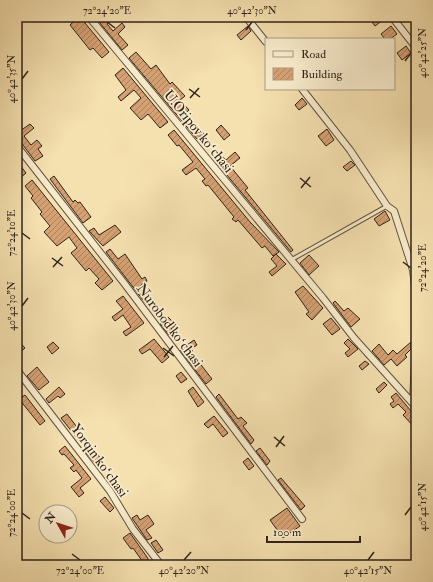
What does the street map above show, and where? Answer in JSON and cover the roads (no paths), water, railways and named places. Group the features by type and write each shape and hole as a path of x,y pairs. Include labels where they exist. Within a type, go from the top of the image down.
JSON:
{"street":[{"name":"U.Oripov koʻchasi","path":"89,17 354,338 414,405"},
{"path":"246,17 265,41"},
{"path":"392,17 414,45"},
{"path":"303,90 350,150 386,206 394,211 407,246 413,270 416,293"},
{"name":"Nurobod koʻchasi","path":"17,146 124,283 302,519"},
{"path":"414,405 416,338"},
{"name":"Yorqin koʻchasi","path":"17,370 110,491 133,529 161,565"}],"lane":[{"path":"291,260 386,206"}]}
